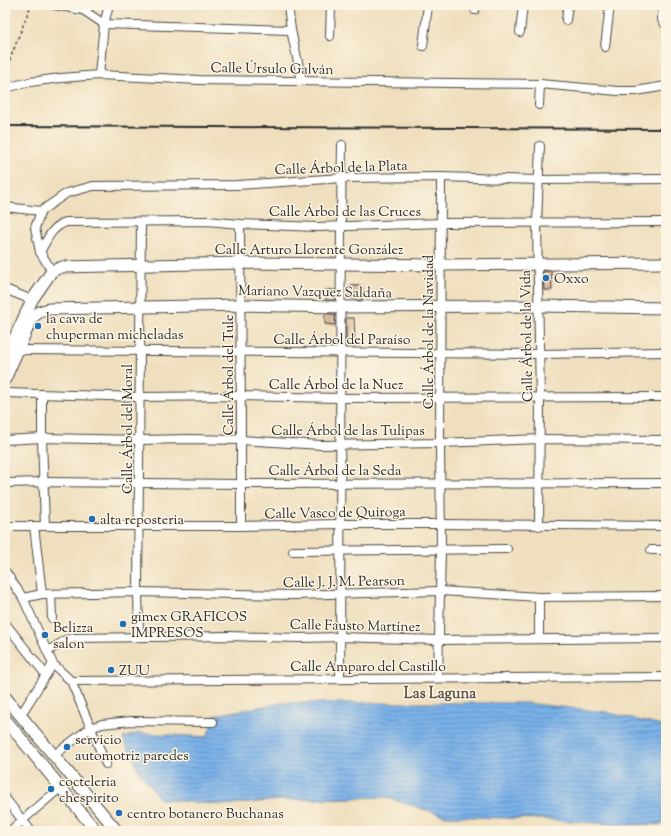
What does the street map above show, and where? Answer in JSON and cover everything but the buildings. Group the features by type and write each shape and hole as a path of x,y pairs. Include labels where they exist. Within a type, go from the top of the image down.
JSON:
{"street":[{"path":"54,5 83,10 104,24 291,30"},
{"path":"83,10 91,5"},
{"path":"99,75 104,24 109,5"},
{"path":"288,5 291,30 302,81"},
{"path":"330,36 331,5"},
{"path":"423,46 428,5"},
{"path":"520,32 523,5"},
{"path":"566,20 568,5"},
{"path":"605,47 610,5"},
{"path":"663,5 662,20 666,26"},
{"name":"Calle Úrsulo Galván","path":"5,88 30,82 99,75 199,80 540,84 618,91 636,91 666,86"},
{"path":"539,105 540,84"},
{"path":"340,679 340,264 342,226 342,145"},
{"name":"Calle Árbol de la Vida","path":"539,526 540,398 537,223 540,146"},
{"name":"Calle Árbol de la Plata","path":"41,211 67,192 93,186 237,185 342,178 441,177 538,180 666,180"},
{"name":"Calle Árbol de la Navidad","path":"438,678 441,550 441,177"},
{"path":"5,207 41,211 35,228 40,252 52,272 32,300 5,359"},
{"name":"Calle Árbol de las Cruces","path":"40,252 52,231 66,222 207,221 240,224 342,226 666,222"},
{"name":"Calle Árbol del Moral","path":"139,636 138,592 141,222"},
{"name":"Calle Árbol del Tule","path":"240,224 241,526"},
{"name":"Calle Arturo Llorente González","path":"52,272 62,267 70,266 241,263 441,265 666,263"},
{"path":"5,289 32,300"},
{"name":"Mariano Vazquez Saldaña","path":"5,379 32,318 39,312 49,309 241,305 340,308 538,306 666,308"},
{"name":"Calle Árbol del Paraíso","path":"18,350 539,354 666,352"},
{"name":"Calle Árbol de la Nuez","path":"5,393 140,397 666,397"},
{"path":"42,395 45,526"},
{"name":"Calle Árbol de las Tulipas","path":"5,440 42,438 140,440 189,439 241,440 284,444 341,445 540,439 666,440"},
{"name":"Calle Árbol de la Seda","path":"5,483 666,483"},
{"name":"Calle Vasco de Quiroga","path":"5,526 440,524 666,526"},
{"path":"34,526 42,594"},
{"path":"293,551 507,549"},
{"path":"651,550 666,550"},
{"path":"5,571 23,598 53,664 71,681 106,764"},
{"name":"Calle J. J. M. Pearson","path":"23,598 42,594 138,592 293,595 440,591 539,597 666,596"},
{"path":"51,594 52,618"},
{"path":"539,597 539,639"},
{"path":"5,623 46,675"},
{"name":"Calle Fausto Martínez","path":"48,651 66,640 74,638 139,636 299,638 340,637 438,640 666,638"},
{"path":"20,716 53,664"},
{"name":"Calle Amparo del Castillo","path":"71,681 666,677"},
{"path":"5,697 117,831"},
{"path":"5,719 96,831"},
{"path":"54,756 90,728 102,724 131,721 213,722"},
{"path":"10,831 60,788"},
{"path":"5,798 31,831"}],"path":[{"path":"5,72 31,5"}],"water":[{"path":"281,703 526,703 605,712 666,727 666,824 627,825 538,819 446,816 385,797 281,800 223,805 160,799 139,771 123,738 139,733 207,737 215,715"}],"railway":[{"path":"5,126 666,129"}],"place":[{"name":"Oxxo","path":"546,278"},
{"name":"la cava de chuperman micheladas","path":"38,326"},
{"name":"alta reposteria","path":"92,519"},
{"name":"gimex GRAFICOS IMPRESOS","path":"123,624"},
{"name":"Belizza salon","path":"45,635"},
{"name":"ZUU","path":"111,670"},
{"name":"servicio automotriz paredes","path":"67,747"},
{"name":"cocteleria chespirito","path":"51,789"},
{"name":"centro botanero Buchanas","path":"119,813"}],"district":[{"name":"Las Laguna","path":"440,693"}]}
